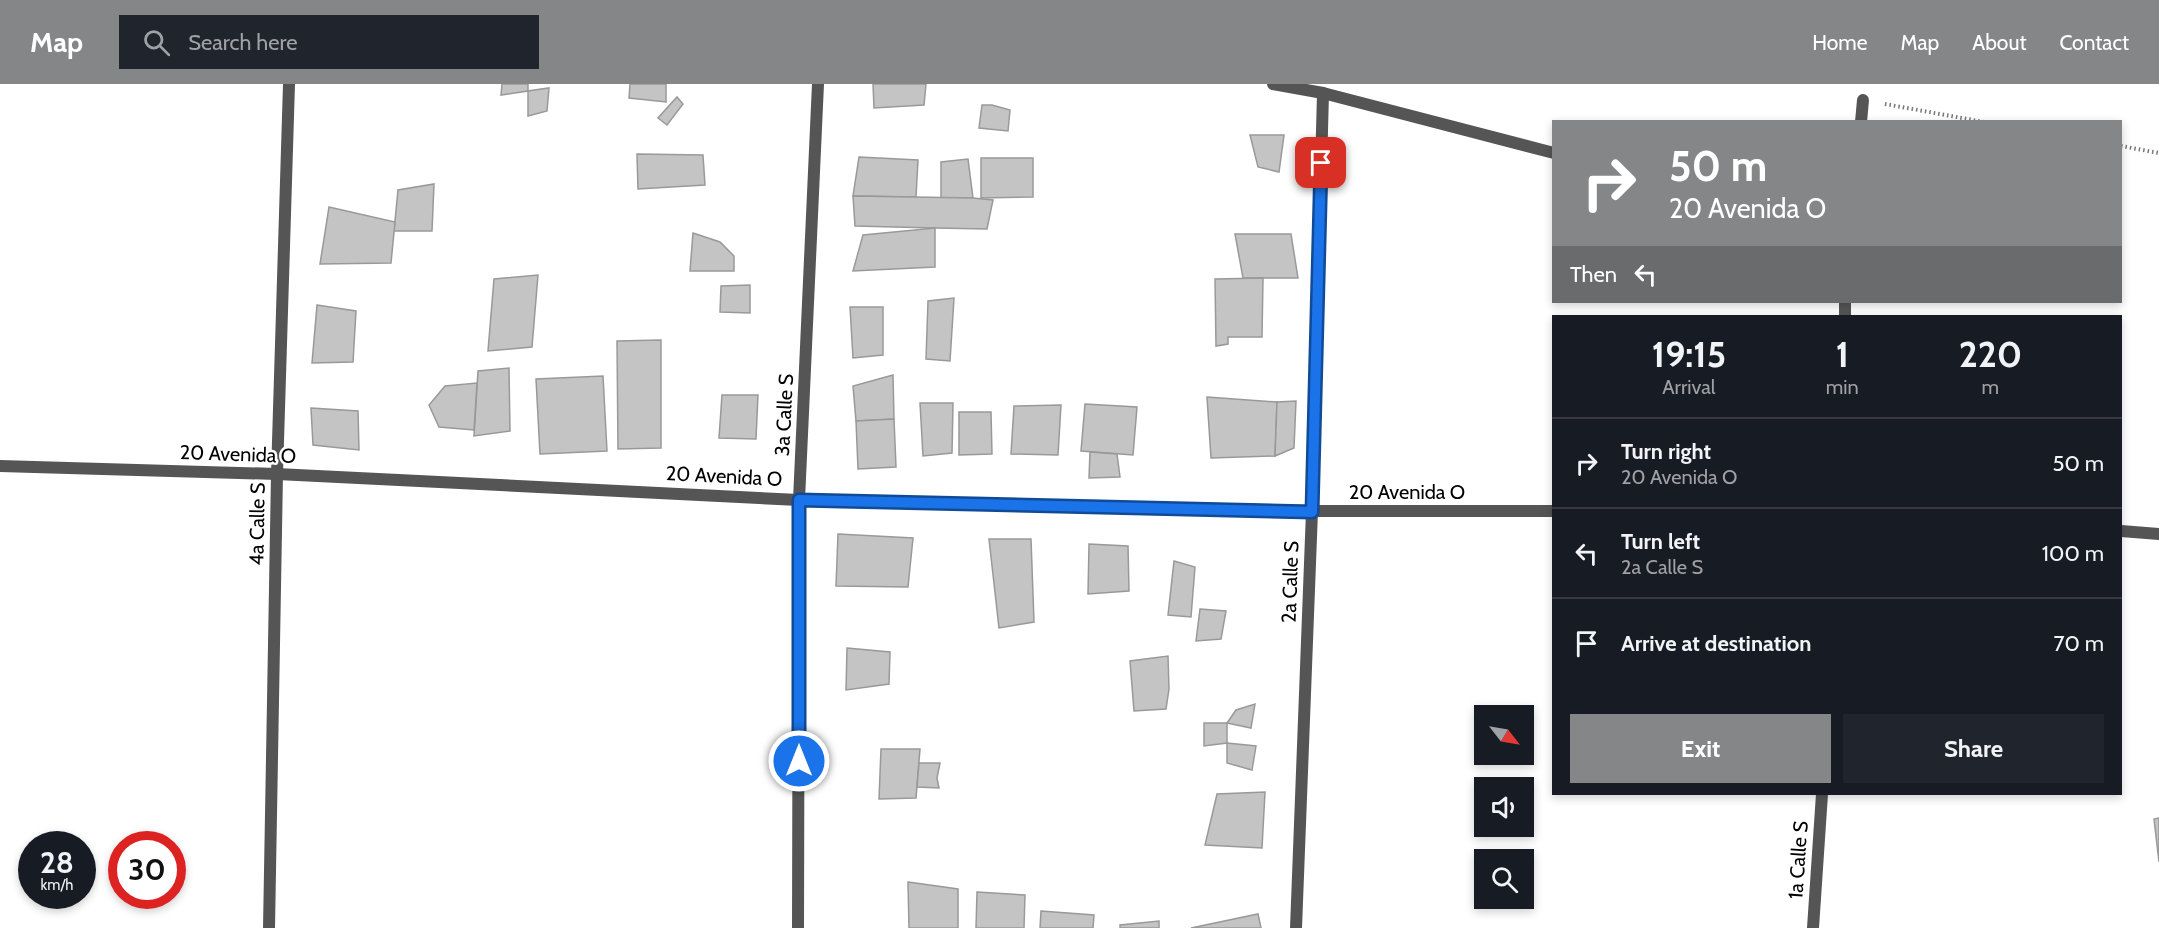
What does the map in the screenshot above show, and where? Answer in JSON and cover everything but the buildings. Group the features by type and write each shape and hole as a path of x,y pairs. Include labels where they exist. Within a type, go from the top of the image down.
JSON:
{"street":[{"name":"4a Calle S","path":"269,928 277,474 289,84"},
{"name":"3a Calle S","path":"798,928 799,500 818,84"},
{"path":"1273,84 1323,93 1552,152"},
{"name":"2a Calle S","path":"1296,928 1312,512 1323,93"},
{"path":"1861,120 1863,100"},
{"name":"20 Avenida O","path":"0,466 277,474 799,500 1312,512 1552,511"},
{"path":"2122,531 2159,534"},
{"name":"1a Calle S","path":"1813,928 1822,795"}],"path":[{"path":"1863,100 1973,120"},
{"path":"2122,146 2159,153"}],"route":[{"path":"799,761 799,500 1312,512 1321,163"}]}
